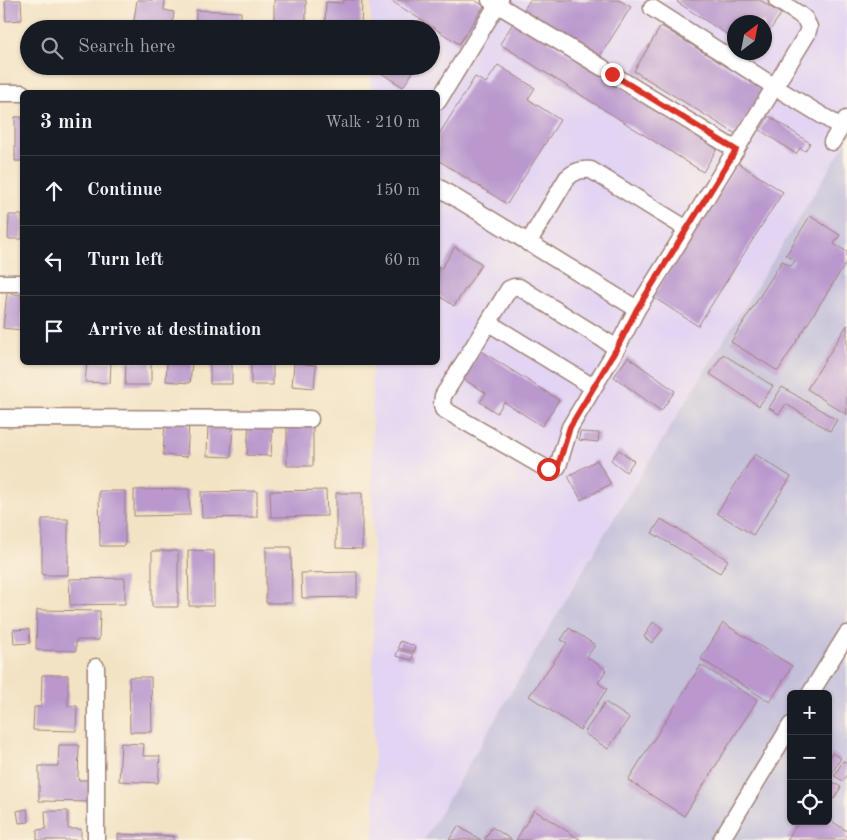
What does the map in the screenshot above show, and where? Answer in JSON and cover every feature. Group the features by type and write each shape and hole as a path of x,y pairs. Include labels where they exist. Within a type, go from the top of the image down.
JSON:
{"street":[{"path":"617,348 519,287 514,287 510,289 443,396 443,410 548,469 554,470 558,466 570,427 617,348 637,309 807,34 809,27 805,19 777,0"},
{"path":"440,97 496,2 736,150"},
{"path":"645,3 775,87 844,122 832,142"},
{"path":"0,93 20,93"},
{"path":"528,243 567,178 575,171 583,169 591,170 687,229"},
{"path":"440,188 637,309"},
{"path":"0,283 20,283"},
{"path":"489,323 593,387"},
{"path":"0,418 310,419"},
{"path":"812,690 847,634"},
{"path":"96,667 96,840"},
{"path":"720,840 787,731"}],"shaded area":[{"path":"371,0 847,0 847,140 608,528 424,840 374,840 372,365 440,365 440,90 371,90 371,75 440,75 440,20 371,20"},
{"path":"847,140 847,840 424,840 608,528"}],"building":[{"path":"5,0 21,0 22,20 6,21"},
{"path":"137,0 165,0 164,10 174,12 173,20 134,20"},
{"path":"274,0 306,0 306,20 274,20"},
{"path":"343,0 362,0 361,20 325,20 326,2 343,3"},
{"path":"390,0 475,0 484,6 459,44 440,32 440,20 421,20"},
{"path":"530,0 619,0 631,7 598,59 523,11"},
{"path":"678,0 760,0 781,14 772,27 772,15 727,15 727,34 677,2"},
{"path":"196,10 241,12 241,20 195,20"},
{"path":"515,20 717,149 703,172 500,44"},
{"path":"661,26 763,89 736,134 634,71"},
{"path":"498,65 535,88 528,99 560,120 507,204 440,161 440,133 475,77 486,83"},
{"path":"384,75 411,75 403,87"},
{"path":"769,116 810,143 805,151 800,148 796,154 760,130"},
{"path":"15,117 20,117 20,161 15,161"},
{"path":"738,163 783,192 698,326 653,297"},
{"path":"9,215 20,215 20,239 8,239"},
{"path":"810,216 840,235 834,244 847,252 847,261 778,371 731,342 782,261 791,266 795,261 786,255"},
{"path":"455,247 482,264 454,306 440,296 441,269"},
{"path":"7,293 20,295 20,330 3,328"},
{"path":"847,325 847,415 807,389"},
{"path":"481,351 559,400 542,426 504,402 497,413 480,402 486,393 463,379"},
{"path":"723,354 773,386 759,406 710,374"},
{"path":"628,357 675,391 661,411 614,377"},
{"path":"87,365 111,365 110,383 85,382"},
{"path":"126,365 151,365 151,385 125,385"},
{"path":"167,365 192,365 190,383 166,381"},
{"path":"210,365 232,365 232,384 210,384"},
{"path":"251,365 273,365 273,385 251,385"},
{"path":"294,365 316,365 314,388 292,386"},
{"path":"782,387 837,420 830,431 786,404 779,414 769,408"},
{"path":"249,420 273,422 271,456 247,455"},
{"path":"165,421 189,422 187,457 163,455"},
{"path":"208,422 233,423 231,457 207,456"},
{"path":"287,424 313,424 313,466 287,466"},
{"path":"580,432 599,433 598,442 579,440"},
{"path":"619,450 634,461 626,472 611,460"},
{"path":"755,454 791,477 753,535 717,513"},
{"path":"597,460 611,484 581,500 568,476"},
{"path":"189,489 190,515 134,516 134,490"},
{"path":"326,490 327,516 271,517 270,491"},
{"path":"99,491 125,491 125,546 100,546"},
{"path":"257,491 257,517 202,518 201,492"},
{"path":"336,493 362,493 362,549 336,548"},
{"path":"42,519 68,519 68,575 42,575"},
{"path":"661,519 728,560 720,573 652,533"},
{"path":"266,547 291,547 292,603 266,603"},
{"path":"188,550 214,551 214,606 189,606"},
{"path":"152,551 178,551 178,607 152,607"},
{"path":"357,572 357,597 302,598 301,573"},
{"path":"125,578 125,604 70,605 69,579"},
{"path":"37,610 100,611 99,640 76,640 76,651 36,650"},
{"path":"653,622 663,629 652,643 644,637"},
{"path":"723,623 792,666 770,702 701,659"},
{"path":"569,628 595,645 587,657 606,670 598,683 607,689 580,730 529,696 567,643 561,640"},
{"path":"29,629 30,643 14,644 13,630"},
{"path":"400,641 415,646 414,652 398,648"},
{"path":"398,650 413,654 412,660 396,656"},
{"path":"701,665 757,700 684,816 628,780"},
{"path":"42,675 68,675 68,706 77,706 76,731 33,730 34,707 41,707"},
{"path":"129,677 151,677 152,732 130,732"},
{"path":"605,702 629,718 608,749 584,733"},
{"path":"121,743 144,744 143,756 160,756 158,783 119,781"},
{"path":"59,745 79,745 78,780 94,780 94,802 39,801 39,766 58,766"},
{"path":"832,753 841,758 832,773"},
{"path":"843,761 847,763 847,774 843,781 834,776"},
{"path":"832,781 841,787 834,799 832,798"},
{"path":"27,809 29,822 19,823 17,811"},
{"path":"534,810 581,840 516,840"},
{"path":"45,811 68,811 68,829 81,829 81,840 37,840 37,830 46,829"},
{"path":"832,822 847,831 847,840 787,840 796,825 832,825"},
{"path":"458,826 481,840 449,840"},
{"path":"492,827 512,840 485,839"},
{"path":"118,834 174,836 174,840 118,840"}],"route":[{"path":"548,469 554,470 558,466 570,427 617,348 637,309 736,150 612,74"}]}
